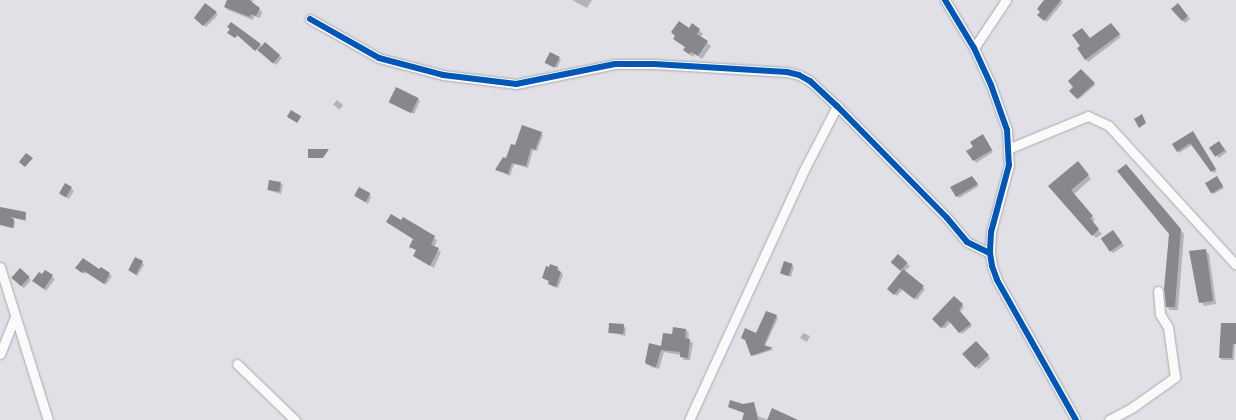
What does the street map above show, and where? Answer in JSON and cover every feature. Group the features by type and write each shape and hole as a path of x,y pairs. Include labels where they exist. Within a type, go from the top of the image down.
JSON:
{"street":[{"path":"945,0 974,48 1002,112 1010,148 1005,185 991,232 990,253 997,280 1076,420"},
{"path":"974,48 1006,0"},
{"path":"310,20 380,58 443,75 516,84 615,64 654,64 787,72 810,81 947,218 968,242 990,253"},
{"path":"690,420 805,168 837,106"},
{"path":"1010,148 1088,116 1109,126 1236,265"},
{"path":"0,267 48,420"},
{"path":"1109,420 1133,407 1175,377 1168,327 1160,314 1158,291"},
{"path":"0,354 15,317"},
{"path":"236,364 295,420"}],"building":[{"path":"227,0 249,0 260,8 256,16 251,14 250,17 224,7"},
{"path":"1044,0 1061,0 1044,21 1037,15 1040,12 1037,9"},
{"path":"205,3 217,12 203,26 194,18"},
{"path":"1178,3 1188,16 1182,21 1171,9"},
{"path":"679,21 689,28 692,23 700,29 697,34 708,41 698,56 683,50 685,47 673,39 675,36 671,32"},
{"path":"231,22 261,44 255,51 237,35 235,38 227,33 230,29 227,27"},
{"path":"1111,23 1120,34 1085,60 1077,48 1080,46 1072,35 1082,28 1090,38"},
{"path":"265,42 280,55 273,63 258,50"},
{"path":"550,52 560,57 554,68 545,63"},
{"path":"1081,69 1095,83 1077,99 1069,91 1073,87 1068,81"},
{"path":"396,87 418,98 411,113 389,102"},
{"path":"291,110 301,116 297,123 287,117"},
{"path":"1142,114 1146,123 1139,128 1134,119"},
{"path":"522,125 542,132 535,150 531,148 526,166 512,163 508,174 495,170 503,157 506,158 511,144 515,145"},
{"path":"1193,131 1216,169 1211,172 1190,143 1177,152 1172,144"},
{"path":"983,134 992,150 973,161 966,151 973,147 970,142"},
{"path":"1219,141 1225,150 1215,157 1209,148"},
{"path":"308,149 329,149 323,158 308,158"},
{"path":"26,153 33,158 25,167 19,162"},
{"path":"1078,161 1089,175 1071,190 1093,216 1090,218 1099,229 1092,236 1048,186"},
{"path":"1126,164 1181,229 1175,307 1166,307 1164,289 1169,234 1117,171"},
{"path":"972,176 978,184 956,197 950,187"},
{"path":"1217,176 1223,186 1211,193 1205,183"},
{"path":"269,180 281,182 279,192 267,190"},
{"path":"65,183 72,187 66,197 59,193"},
{"path":"359,187 370,193 366,202 354,196"},
{"path":"0,207 26,212 25,220 10,217 14,219 13,228 0,225"},
{"path":"391,214 401,220 403,217 435,236 431,245 439,248 430,266 413,256 416,250 409,247 413,239 386,222"},
{"path":"1113,230 1122,243 1110,252 1101,239"},
{"path":"1206,249 1213,301 1199,303 1189,251"},
{"path":"898,254 908,263 900,271 891,262"},
{"path":"135,257 143,261 136,274 128,270"},
{"path":"83,258 99,269 101,267 110,273 104,284 84,271 82,273 75,268"},
{"path":"784,261 793,264 789,276 780,273"},
{"path":"550,264 558,267 557,270 561,272 556,287 548,284 549,281 542,278 546,266 549,267"},
{"path":"20,268 30,277 21,286 11,278"},
{"path":"903,269 924,286 914,299 900,288 894,295 887,289"},
{"path":"45,270 53,275 44,289 32,281 39,272 42,274"},
{"path":"954,296 963,304 959,310 971,324 959,333 948,320 941,328 932,319"},
{"path":"766,311 777,315 764,345 773,348 751,356 745,340 741,338 745,328 756,333"},
{"path":"609,323 624,324 623,334 608,333"},
{"path":"1221,323 1236,323 1236,344 1233,344 1232,358 1219,358"},
{"path":"673,327 686,329 685,338 690,339 688,358 680,357 680,352 661,350 656,367 646,364 649,343 661,346 663,333 672,334"},
{"path":"976,341 989,355 975,368 962,354"},
{"path":"730,400 743,404 754,402 758,420 742,420 744,413 728,407"},
{"path":"772,408 798,420 767,420"}],"cycle path":[{"path":"945,0 974,48 991,85 1007,130 1009,165 991,232 990,253 992,266 997,280 1076,420"},
{"path":"310,19 379,58 443,75 516,84 615,64 654,64 787,72 799,75 810,81 837,106 947,218 967,242 990,253"}]}
